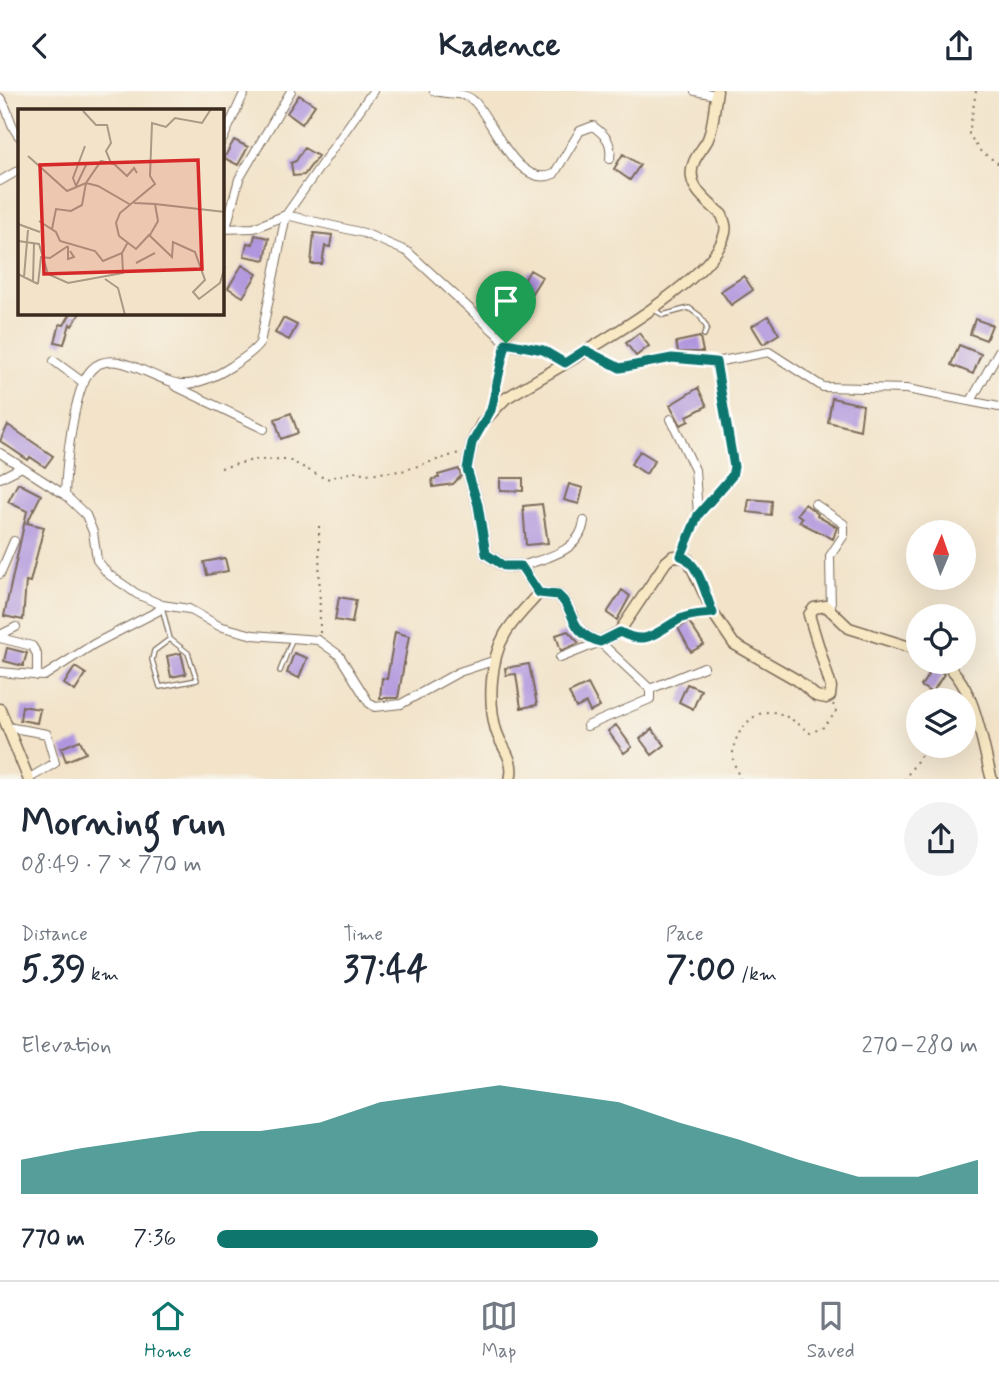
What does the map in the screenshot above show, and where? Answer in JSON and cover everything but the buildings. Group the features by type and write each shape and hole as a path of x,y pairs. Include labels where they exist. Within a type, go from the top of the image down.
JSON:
{"street":[{"path":"224,136 244,91"},
{"path":"291,91 239,179 224,228 254,228 286,215 364,233 408,252 506,343 543,350 565,363"},
{"path":"167,381 184,384 200,381 224,372 255,350 260,342 286,215 373,91"},
{"path":"434,91 461,94 475,102 510,155 522,167 544,176 554,174 580,131 593,126 608,137 612,147 610,159"},
{"path":"491,410 652,309 704,266 724,237 722,215 699,194 691,181 693,163 708,140 717,93 695,91"},
{"path":"0,98 8,108 11,127 18,135"},
{"path":"0,181 18,171"},
{"path":"506,343 491,410 482,423 470,452 467,469 478,505 486,554 504,566 521,566 563,552 582,534 584,521"},
{"path":"585,350 620,368 672,358 716,362 769,352 823,387 907,389 999,407"},
{"path":"971,401 999,351"},
{"path":"54,361 85,383"},
{"path":"65,495 67,458 85,383 91,370 102,363 115,361 167,381 264,429"},
{"path":"681,556 698,515 732,476 734,467 716,362"},
{"path":"671,419 695,470 698,515"},
{"path":"0,453 65,495 86,515 93,532 97,560 108,574 162,605 189,609 219,626 253,635 318,640 339,655 369,703 383,708 401,704 459,672 496,660"},
{"path":"0,478 20,468"},
{"path":"815,504 844,524 844,535 831,556 831,612"},
{"path":"0,574 14,541"},
{"path":"561,658 620,632 666,562 673,556 688,559 693,566 713,613 734,644 797,680 816,696 830,696 831,687 809,615 820,606 826,606 849,628 906,646"},
{"path":"521,566 539,593"},
{"path":"539,593 558,595 579,630 590,639 600,642 650,689 650,699 587,726"},
{"path":"510,779 513,770 496,731 492,708 496,660 505,634 539,593"},
{"path":"0,672 44,676 94,644 158,611 162,605"},
{"path":"0,637 16,627"},
{"path":"0,637 32,646 37,654 37,676"},
{"path":"650,689 704,667"},
{"path":"958,674 966,690 992,779"},
{"path":"0,709 7,727 29,779 55,763 47,734 7,727"}],"lane":[{"path":"652,309 663,315 689,308 700,316 707,328 704,335"},
{"path":"162,605 170,639 188,653 197,680 160,687 152,660 154,651 170,639"},
{"path":"280,671 293,638"}],"path":[{"path":"976,91 968,134 979,150 999,164"},
{"path":"221,468 253,460 287,459 326,479 357,471 365,474 402,471 458,452 470,452"},
{"path":"318,640 322,625 319,526"},
{"path":"620,632 632,638 658,635 680,618 713,613"},
{"path":"740,779 733,757 736,741 747,722 761,713 774,712 810,733 824,727 836,712 830,696"},
{"path":"904,779 919,758"}],"route":[{"path":"506,343 510,346 543,350 565,363 585,350 620,368 672,358 716,362 734,467 732,476 698,515 681,556 688,559 693,566 713,613 680,618 658,635 632,638 620,632 613,638 600,642 590,639 579,630 563,599 558,595 539,593 521,566 504,566 486,554 478,505 467,469 472,443 491,410 506,343"}]}
